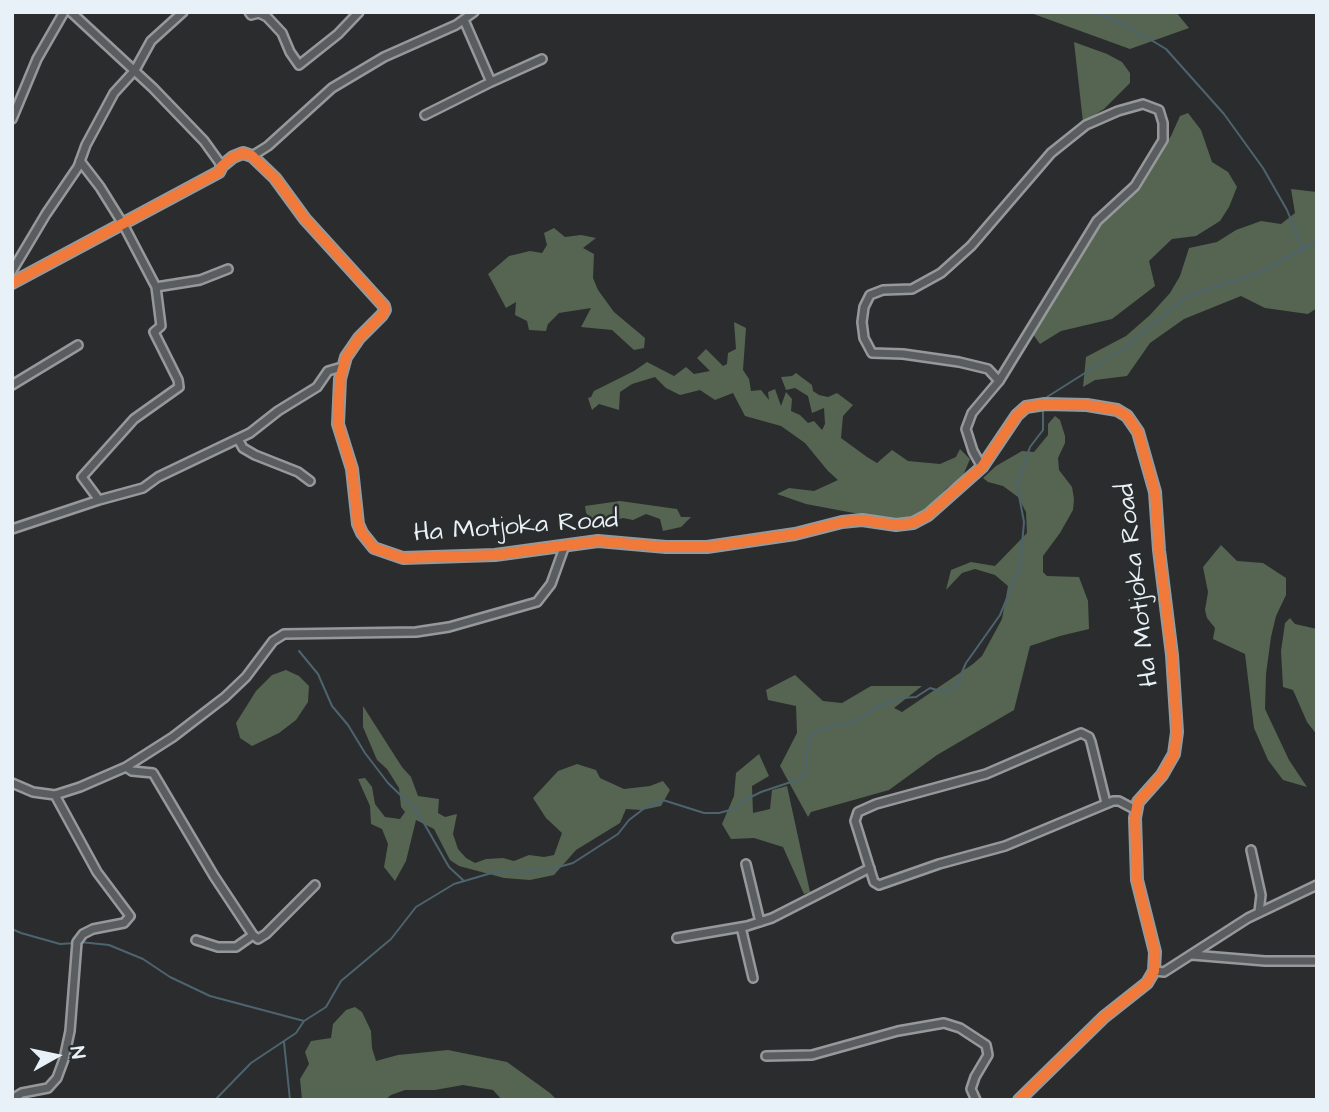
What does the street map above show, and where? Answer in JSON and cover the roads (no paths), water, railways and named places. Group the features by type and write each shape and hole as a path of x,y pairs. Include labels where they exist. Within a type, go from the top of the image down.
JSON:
{"street":[{"path":"12,119 37,59 64,12"},
{"path":"71,12 135,70 204,141 222,166"},
{"path":"12,271 80,161 114,93 135,70 151,41 183,12"},
{"path":"249,12 251,15 259,13 267,17 282,33 299,65 338,34 359,12"},
{"path":"12,283 219,172 228,160 243,153 252,156 268,146 332,88 384,57 422,42 469,15 491,82"},
{"path":"425,115 542,59"},
{"path":"982,467 966,429 972,413 999,381 1097,221 1135,186 1163,140 1163,123 1159,110 1143,104 1086,125 1051,153 971,246 941,274 912,289 883,290 870,295 864,307 862,322 864,338 872,353 904,354 959,362 988,369 999,381"},
{"name":"Ha Motjoka Road","path":"252,156 275,178 304,219 384,306 382,315 351,348 342,367 338,424 352,469 358,524 374,548 403,558 495,555 617,541 666,547 708,547 795,534 842,522 862,520 913,523 928,515 982,467 1017,415 1027,407 1045,404 1104,407 1127,416 1138,432 1155,492 1177,732 1170,763 1142,797 1136,810"},
{"path":"80,161 123,224 156,286 161,326 154,332 179,387 134,419 82,477 99,500"},
{"path":"156,286 200,280 228,269"},
{"path":"12,385 78,345"},
{"path":"12,529 143,488 158,477 250,433 278,411 317,387 328,371 342,367"},
{"path":"238,439 243,448 298,472 310,481"},
{"path":"12,783 33,792 55,794 80,787 126,767 173,737 225,697 284,634 416,632 449,627 537,602 551,584 565,545"},
{"path":"1019,1100 1104,1017 1147,983 1154,971 1155,952 1137,880 1136,810 1119,801 1106,803 1005,846 939,863 879,885 874,882 855,821 858,812 876,804 986,774 1074,734 1085,733 1089,737 1106,803"},
{"path":"126,767 132,771 153,773 214,876 258,939 315,885"},
{"path":"12,1099 22,1093 48,1088 57,1078 70,1031 77,942 83,934 93,929 124,923 130,916 96,872 55,794"},
{"path":"1251,850 1261,895 1259,912"},
{"path":"746,864 760,922"},
{"path":"677,939 760,922 805,903 870,868"},
{"path":"1154,971 1164,972 1210,940 1259,912 1317,885"},
{"path":"741,927 753,978"},
{"path":"197,940 218,947 236,947 253,935"},
{"path":"1192,955 1265,961 1317,961"},
{"path":"766,1056 812,1055 898,1031 944,1023 960,1028 986,1045 988,1055 971,1089 976,1100"}],"waterway":[{"path":"1094,12 1126,25 1166,49 1224,114 1263,168 1287,210 1303,250"},
{"path":"1047,397 1123,349 1189,295 1255,274 1317,242"},
{"path":"215,1100 251,1063 296,1033 304,1021 326,1007 341,981 391,939 416,907 454,884 495,872 544,871 573,863 618,834 629,820 646,807 663,800 704,813 734,809 761,792 800,779 806,769 808,742 812,734 833,725 853,723 878,706 902,698 916,697 930,688 944,692 956,686 966,663 1000,615 1020,567 1024,522 1017,485 1030,447 1043,430 1043,409"},
{"path":"299,651 318,674 332,706 348,725 365,753 388,783 417,811 449,867 464,881"},
{"path":"12,929 60,944 75,943"},
{"path":"80,942 109,945 143,959 170,977 210,996 304,1021"},
{"path":"284,1042 290,1100"}]}
